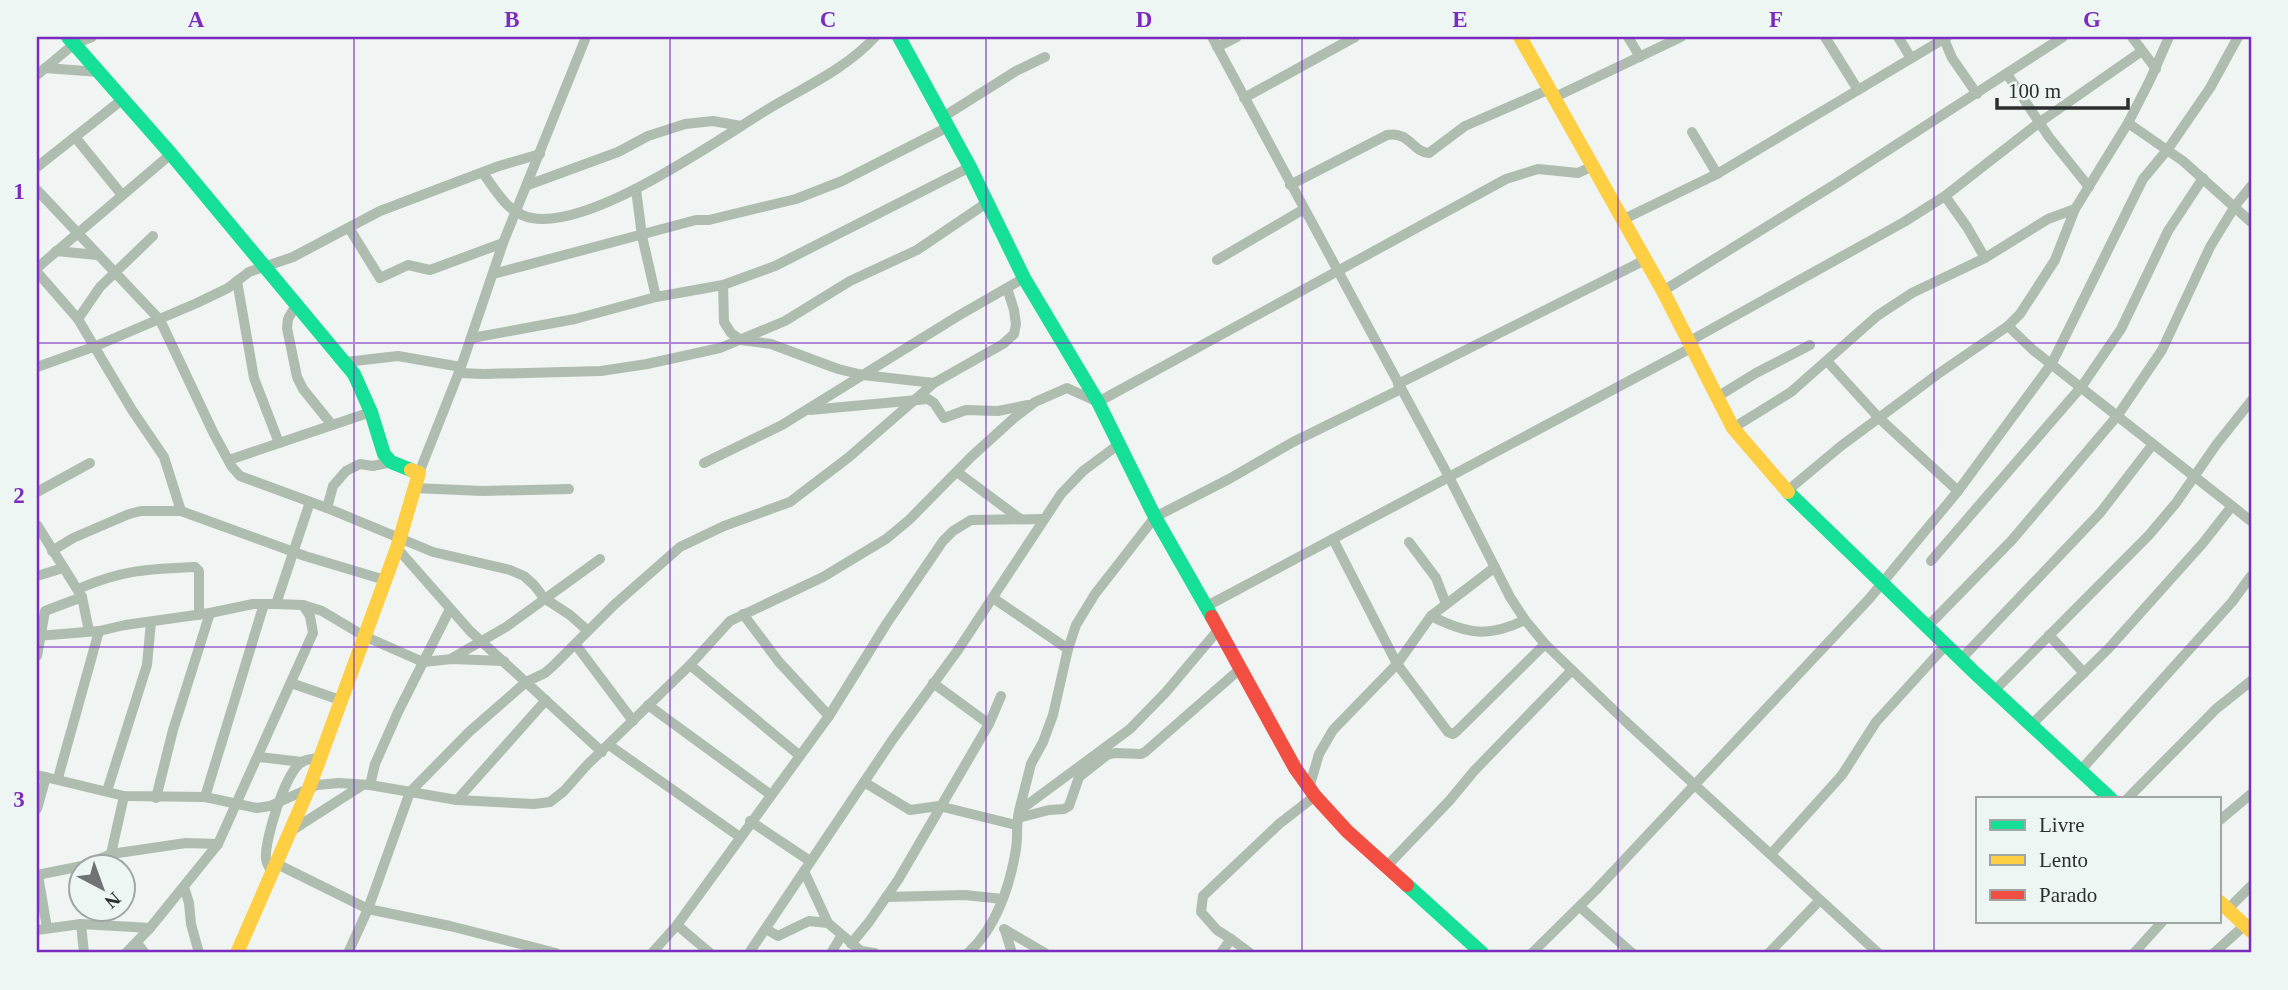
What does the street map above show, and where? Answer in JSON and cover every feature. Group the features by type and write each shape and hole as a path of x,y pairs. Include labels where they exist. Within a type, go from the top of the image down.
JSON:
{"street":[{"path":"41,71 71,40 92,37"},
{"path":"237,953 309,788 398,544 419,473 472,338 503,243 586,37"},
{"path":"482,173 515,213 544,219 596,206 636,190 815,82 864,48 875,37"},
{"path":"899,37 970,167 1024,278 1098,402 1155,517 1219,629 1280,745 1312,792 1347,831 1482,953"},
{"path":"1212,37 1450,477 1510,597 1525,620 1572,670 1878,953"},
{"path":"1217,47 1237,37"},
{"path":"1244,98 1355,37"},
{"path":"1520,37 1663,291 1733,428 1787,491 1994,691 2109,797"},
{"path":"1628,37 1640,57"},
{"path":"1825,37 1858,90"},
{"path":"1898,37 1911,58"},
{"path":"1663,291 1978,94 2063,37"},
{"path":"2133,37 2156,69"},
{"path":"1787,491 1841,446 2008,326 2029,303 2055,260 2075,209 2113,143 2128,123 2169,37"},
{"path":"1532,953 1580,907 1882,584 1958,491 2052,363 2143,179 2168,149 2210,88 2238,37"},
{"path":"1290,185 1387,135 1403,135 1423,152 1429,153 1465,126 1640,57 1674,38"},
{"path":"1622,220 1717,174 1945,38 1952,58 1978,94"},
{"path":"71,40 171,154 350,368 372,412 381,447 391,462"},
{"path":"1206,606 1450,477 1904,222 1945,196 2040,122 2142,51"},
{"path":"493,274 696,220 709,220 796,199 842,181 946,122 1016,71 1045,57"},
{"path":"41,71 99,72"},
{"path":"2007,74 2089,187"},
{"path":"37,167 123,99"},
{"path":"528,185 618,152 648,136 685,124 713,121 741,126"},
{"path":"2128,123 2168,149 2251,222"},
{"path":"1692,132 1717,174"},
{"path":"75,137 122,195"},
{"path":"37,367 160,320 219,293 249,272 293,257 388,208 540,153"},
{"path":"171,154 77,232 37,270 78,319 132,410 164,457 181,511"},
{"path":"1098,402 1506,179 1538,169 1578,173 1593,166"},
{"path":"472,338 587,316 656,297 723,285 775,266 970,167"},
{"path":"1931,561 2082,386 2121,329 2168,231 2203,178"},
{"path":"1928,626 2012,540 2118,415 2162,350 2210,247 2235,206 2251,186"},
{"path":"37,190 160,320 214,434 240,476 327,508 398,544 510,570 534,584 544,598 587,630"},
{"path":"636,190 642,236 656,297"},
{"path":"1945,196 1985,258"},
{"path":"350,368 361,359 398,356 484,374 601,371 720,348 785,321 850,281 917,250 988,202"},
{"path":"1217,260 1304,209"},
{"path":"1733,428 1791,392 1878,316 1900,301 1985,258 2048,219 2075,209"},
{"path":"349,228 380,278 408,265 430,270 503,243"},
{"path":"78,319 100,287 153,236"},
{"path":"56,251 97,255"},
{"path":"968,953 998,913 1016,849 1018,818 1031,764 1054,715 1076,625 1095,594 1155,517 1293,442 1645,260"},
{"path":"704,463 806,410 1024,278"},
{"path":"237,281 254,378 279,443"},
{"path":"723,285 724,322 731,333 741,340 771,344 838,369 863,375 934,383"},
{"path":"348,953 368,909 410,792 469,732 526,682 545,673 639,581 680,547 724,526 790,502 934,383 1003,344 1014,334 1016,324 1007,288"},
{"path":"297,303 288,319 287,328 297,377 303,389 332,425"},
{"path":"2008,326 2026,344 2251,521"},
{"path":"1717,397 1810,345"},
{"path":"1827,361 1879,418 1958,491"},
{"path":"806,410 917,398 931,401 944,418 966,410 998,411 1035,402 1067,388 1098,402"},
{"path":"1994,691 2149,535 2176,503 2193,476 2251,401"},
{"path":"37,809 41,776 124,796 205,797 257,808 278,803 309,788 339,783 457,800 534,804 550,802 690,665 721,630 743,614 823,577 886,539 994,435 1035,402"},
{"path":"229,460 372,412"},
{"path":"749,953 993,598 1061,494 1083,471 1118,444"},
{"path":"1962,659 2100,513 2153,444"},
{"path":"327,508 334,486 346,471 360,464 373,466 391,462 419,473"},
{"path":"37,492 90,463"},
{"path":"957,472 1019,518"},
{"path":"414,488 483,491 569,489"},
{"path":"276,604 310,502"},
{"path":"2031,724 2109,648 2203,543 2232,506"},
{"path":"51,551 73,538 129,514 141,511 181,511 294,552 385,580"},
{"path":"652,953 677,925 750,821 829,716 918,576 953,531 971,520 1044,519"},
{"path":"37,525 80,594 94,631 58,778"},
{"path":"1333,539 1397,664 1444,729 1453,734 1545,644"},
{"path":"1409,542 1436,578 1446,604"},
{"path":"398,544 450,609 546,700 606,749 740,836"},
{"path":"452,659 524,615 600,559"},
{"path":"37,656 45,611 103,579 141,569 195,566 204,614 156,798"},
{"path":"1250,953 1217,930 1201,912 1203,896 1312,792 1319,754 1333,730 1397,664 1431,616 1495,567"},
{"path":"37,576 63,568"},
{"path":"2080,771 2204,634 2251,576"},
{"path":"993,598 1068,649"},
{"path":"205,797 264,604"},
{"path":"39,636 94,631 235,607 264,604 303,605 424,662 452,659 503,661"},
{"path":"126,953 150,928 218,844 313,633 310,616 303,605"},
{"path":"291,831 366,785 450,609"},
{"path":"743,614 779,662 829,716"},
{"path":"1431,616 1472,632 1491,633 1525,620"},
{"path":"107,791 147,665 151,622"},
{"path":"1018,818 1130,729 1166,692 1219,629"},
{"path":"2049,635 2084,673"},
{"path":"1771,854 1842,775 1877,722 1947,644"},
{"path":"576,645 633,721"},
{"path":"690,665 799,755"},
{"path":"864,782 910,810 939,806 1018,818 1064,809 1069,806 1079,778 1107,755 1146,752 1240,668"},
{"path":"1386,867 1572,670"},
{"path":"2129,797 2216,709 2251,681"},
{"path":"291,683 340,700"},
{"path":"933,683 989,724"},
{"path":"851,944 886,897 989,724 1001,696"},
{"path":"457,800 546,700"},
{"path":"648,705 771,795"},
{"path":"259,757 302,762 318,758"},
{"path":"302,762 272,817 266,860 275,869 368,909 450,926 556,953"},
{"path":"2222,818 2251,794"},
{"path":"111,853 124,796"},
{"path":"750,821 810,861"},
{"path":"118,853 186,843 218,844"},
{"path":"66,869 37,875 42,929 81,924 130,929 150,928"},
{"path":"803,871 828,923 860,951 875,953"},
{"path":"2214,953 2248,928 2224,906 2251,886"},
{"path":"184,887 199,953"},
{"path":"886,897 965,895 1002,899"},
{"path":"1769,953 1820,900"},
{"path":"1580,907 1632,953"},
{"path":"998,913 1012,953"},
{"path":"766,929 778,936 810,921 828,923"},
{"path":"2134,953 2161,923"},
{"path":"81,924 84,953"},
{"path":"677,925 710,953"},
{"path":"1004,929 1045,953"},
{"path":"831,953 842,935"},
{"path":"1221,953 1231,939"},
{"path":"137,943 145,953"}],"traffic: fast":[{"path":"68,37 171,154 354,374 371,412 384,454 391,462 411,470"},
{"path":"899,37 970,167 1024,278 1098,402 1155,517 1212,617"},
{"path":"1788,492 1975,673 2109,797"},
{"path":"1407,885 1482,953"}],"traffic: slow":[{"path":"1520,37 1663,291 1733,428 1788,492"},
{"path":"237,953 309,788 397,548 419,473 411,470"},
{"path":"2222,904 2251,931"}],"traffic: jam":[{"path":"1212,617 1295,768 1315,796 1347,831 1407,885"}]}
